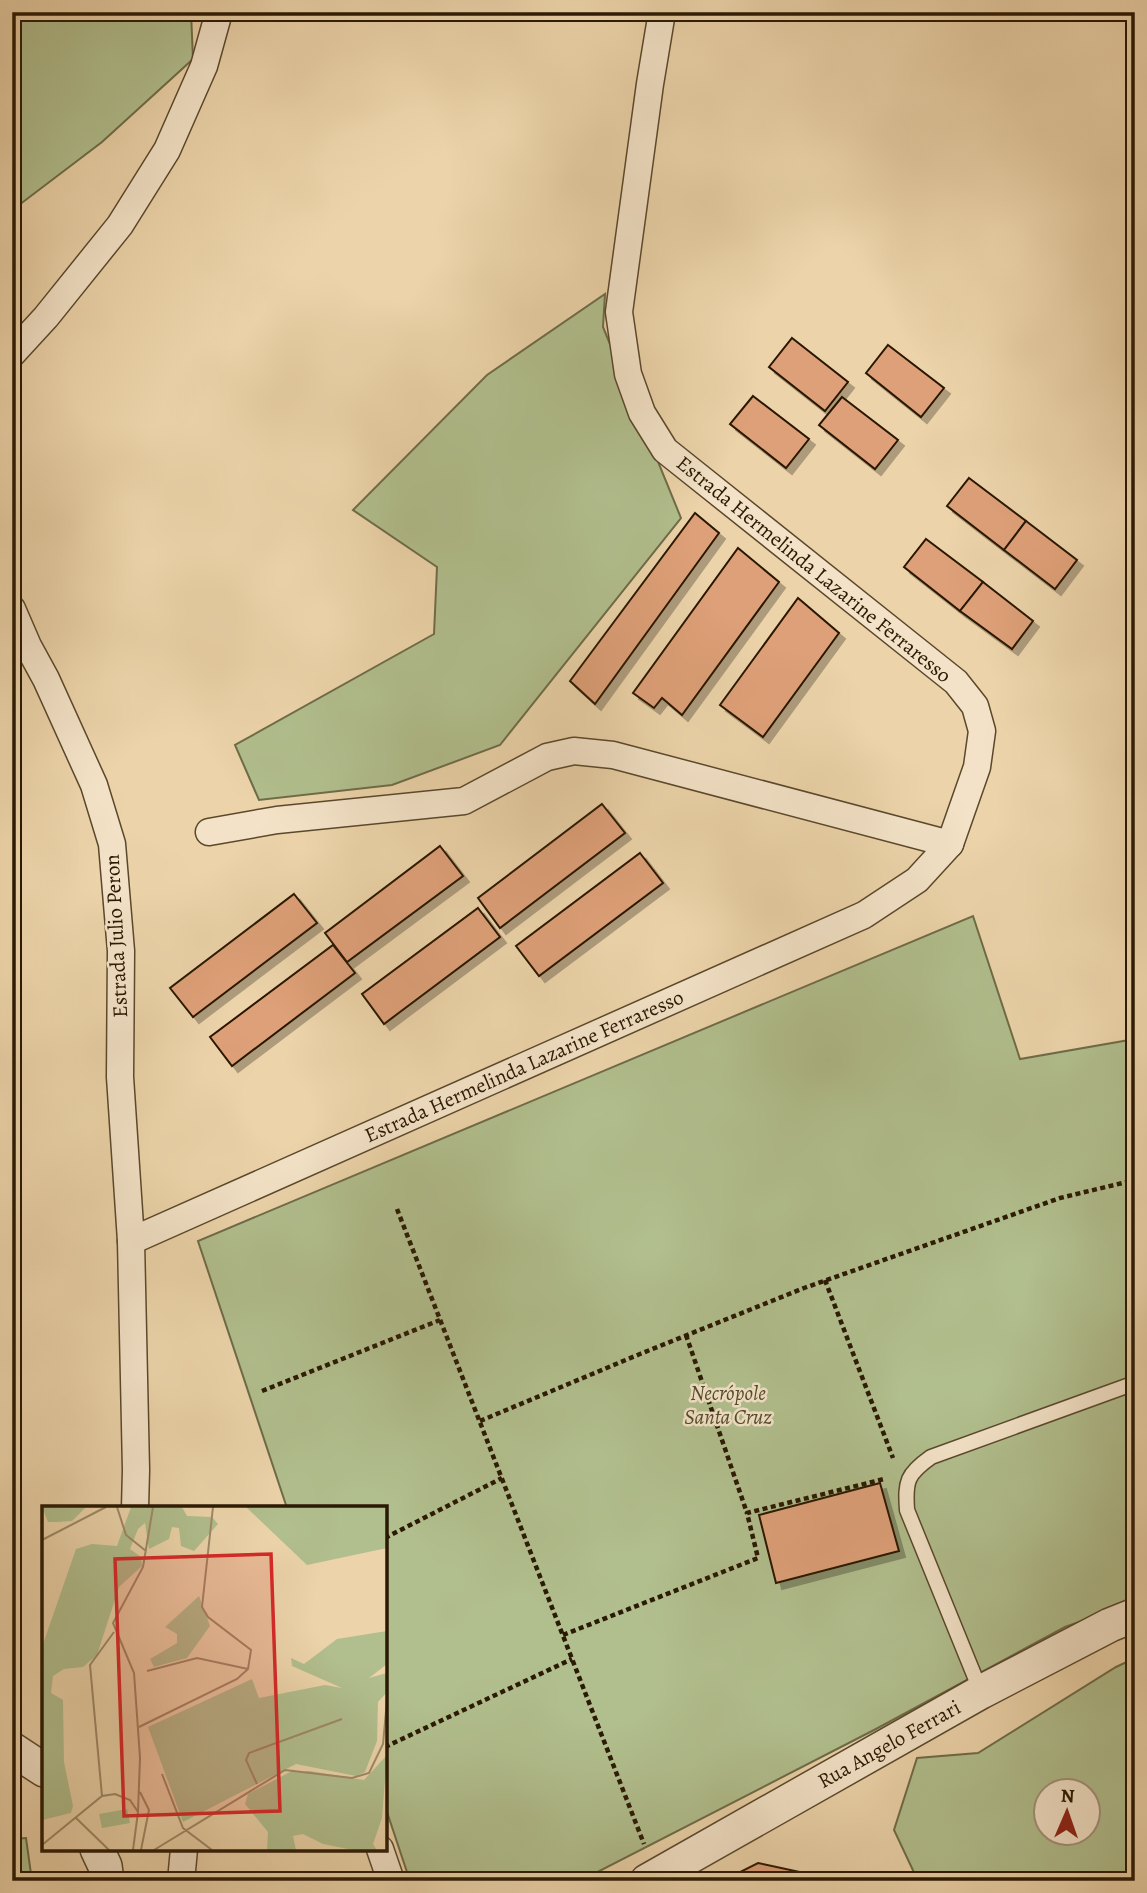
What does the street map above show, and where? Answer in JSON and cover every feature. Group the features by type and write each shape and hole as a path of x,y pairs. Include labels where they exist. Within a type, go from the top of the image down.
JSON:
{"street":[{"path":"12,354 46,317 120,225 167,150 204,66 219,12"},
{"name":"Estrada Hermelinda Lazarine Ferraresso","path":"131,1241 864,915 916,880 950,844 977,767 982,732 975,706 956,682 665,450 642,413 628,374 619,312 662,12"},
{"name":"Estrada Julio Peron","path":"12,609 94,785 112,844 121,951 120,1077 131,1241 135,1506"},
{"path":"209,832 277,820 464,801 547,757 574,751 613,755 950,844"},
{"name":"Rua Angelo Ferrari","path":"652,1878 981,1692 1110,1625 1135,1615"},
{"path":"12,1749 42,1769"},
{"path":"181,1881 184,1851"},
{"path":"381,1851 391,1881"}],"lane":[{"path":"981,1692 907,1510 906,1489 914,1469 931,1457 1135,1384"}],"path":[{"path":"480,1421 825,1280 1060,1198 1135,1180"},
{"path":"397,1209 563,1635 652,1878"},
{"path":"825,1280 895,1468"},
{"path":"262,1391 440,1320"},
{"path":"563,1635 758,1558 747,1513 686,1335"},
{"path":"747,1513 896,1476"},
{"path":"387,1537 502,1478"},
{"path":"387,1746 572,1659"}],"green space":[{"path":"12,12 191,12 193,59 102,142 19,205 12,226"},
{"path":"605,294 603,327 681,518 500,745 392,785 259,800 235,745 434,634 437,567 353,510 487,375"},
{"name":"Necrópole Santa Cruz","path":"973,916 1020,1059 1135,1039 1135,1602 1065,1627 876,1729 580,1881 410,1881 387,1812 387,1506 286,1506 198,1241"},
{"path":"1135,1658 1135,1881 918,1881 894,1830 917,1758 978,1753 1116,1667"},
{"path":"26,1838 32,1881 12,1881 12,1839"}],"building":[{"path":"792,338 848,382 825,411 769,367"},
{"path":"888,345 944,388 921,417 866,373"},
{"path":"753,396 809,439 786,468 730,424"},
{"path":"842,397 898,440 875,469 819,425"},
{"path":"969,478 1026,521 1004,550 947,506"},
{"path":"695,513 719,533 595,704 570,681"},
{"path":"1026,521 1077,560 1055,589 1004,550"},
{"path":"926,539 983,582 960,611 904,567"},
{"path":"738,548 779,582 682,715 662,698 654,708 633,693"},
{"path":"983,582 1033,621 1012,649 960,611"},
{"path":"798,598 839,633 763,737 720,705"},
{"path":"602,804 625,833 500,928 478,898"},
{"path":"440,846 463,876 347,962 325,933"},
{"path":"640,853 663,883 539,976 516,946"},
{"path":"294,894 317,923 193,1017 170,988"},
{"path":"478,908 500,937 384,1024 362,994"},
{"path":"333,945 355,973 232,1066 210,1037"},
{"path":"880,1483 899,1551 776,1583 759,1515"},
{"path":"758,1863 809,1874 808,1881 726,1881"}]}
